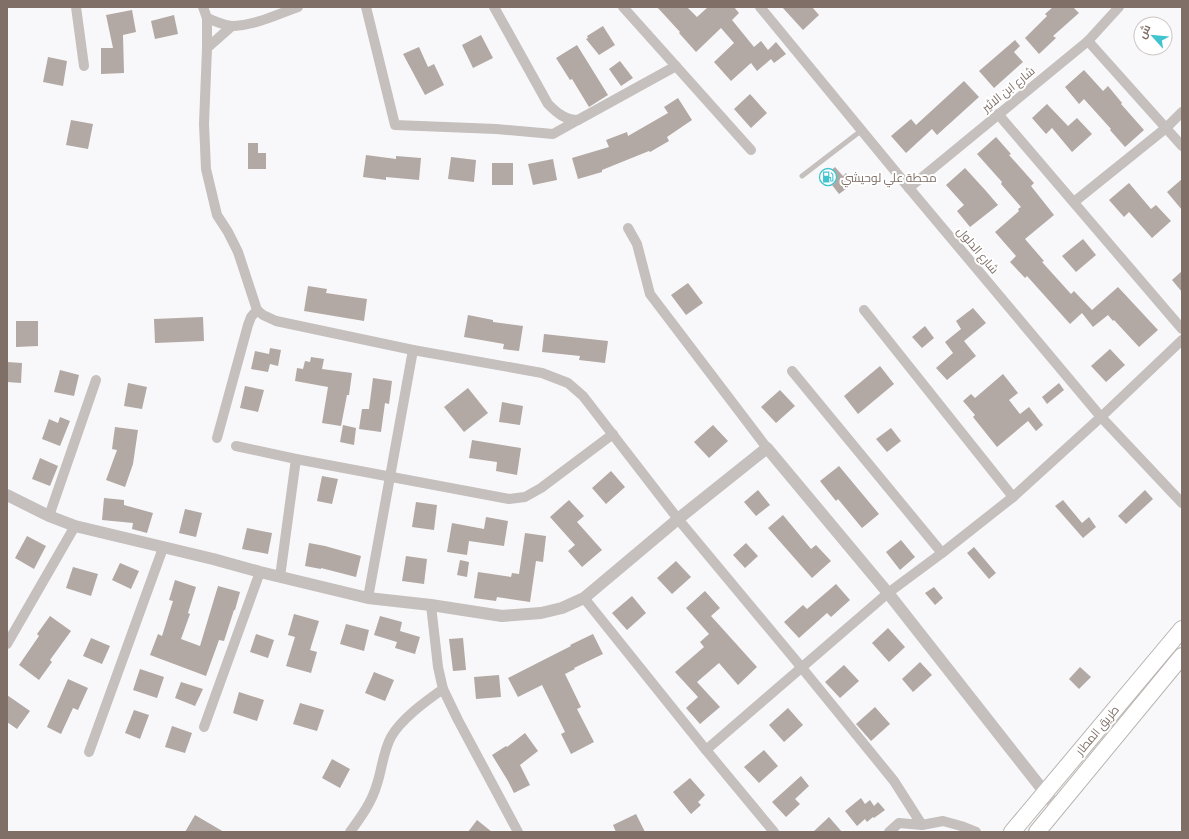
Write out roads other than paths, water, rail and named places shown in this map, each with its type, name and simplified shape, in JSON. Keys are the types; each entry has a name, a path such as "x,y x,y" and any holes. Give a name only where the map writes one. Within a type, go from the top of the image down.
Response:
{"highway":[{"name":"طريق المطار","path":"1012,832 1182,629"},
{"name":"طريق المطار","path":"1037,832 1182,656"}],"street":[{"path":"76,7 84,66"},
{"path":"203,7 207,18 204,124 206,169 217,215 238,252 257,310 263,315 276,321 413,350 542,373 568,383 584,396 678,519 894,781 922,825"},
{"path":"207,18 232,26 248,24 298,7"},
{"path":"366,7 395,125 496,129 553,134 676,66"},
{"path":"494,7 548,104 564,117 570,120 578,120"},
{"path":"623,7 751,150"},
{"name":"شارع الدلول","path":"760,7 1101,417 1182,503"},
{"name":"شارع ابن الاثير","path":"909,188 1088,41 1119,7"},
{"path":"207,48 232,26"},
{"path":"1088,41 1182,146"},
{"path":"1074,202 1166,128 1182,112"},
{"path":"998,114 1182,329"},
{"path":"628,228 637,244 650,294 767,448 888,594 1057,808"},
{"path":"217,438 248,325 251,317 257,310"},
{"path":"864,310 1013,497"},
{"path":"706,750 888,594 1013,497 1101,417 1182,340"},
{"path":"368,598 413,350"},
{"path":"792,371 942,553"},
{"path":"49,516 96,380"},
{"path":"236,446 390,477 510,498 525,498 541,488 613,434"},
{"path":"7,495 49,516 75,526 280,577 368,598 431,605 502,616 541,613 562,608 584,598 678,519 767,448"},
{"path":"280,577 296,459"},
{"path":"7,644 75,526"},
{"path":"89,752 163,548"},
{"path":"204,727 260,572"},
{"path":"584,598 774,832"},
{"path":"431,605 438,667 443,689 518,832"},
{"path":"350,832 361,818 370,802 377,785 385,750 391,736 420,706 443,689"},
{"path":"889,832 899,823 922,825 943,822 961,826 976,832"}],"lane":[{"path":"802,176 862,130"}],"place":[{"name":"محطة علي لوحيشي","path":"828,177"}]}
